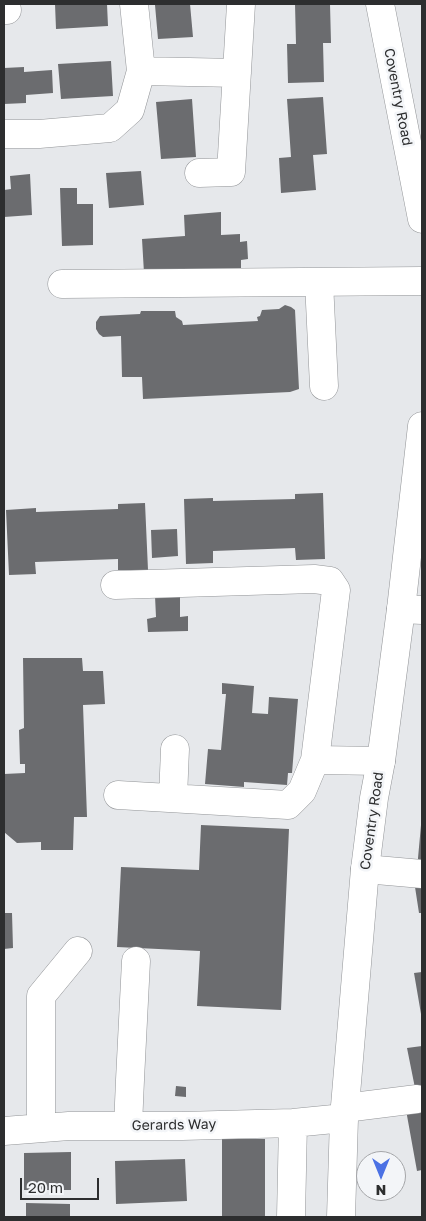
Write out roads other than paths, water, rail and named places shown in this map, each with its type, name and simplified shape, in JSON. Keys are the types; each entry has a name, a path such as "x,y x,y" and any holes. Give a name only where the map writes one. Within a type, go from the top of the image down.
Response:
{"street":[{"path":"4,134 39,134 110,128 130,110 141,71 134,4"},
{"path":"199,173 231,172 241,4"},
{"name":"Coventry Road","path":"380,4 422,219"},
{"path":"141,71 236,73"},
{"path":"62,284 422,281"},
{"path":"319,282 324,386"},
{"name":"Coventry Road","path":"341,1217 344,1113 365,869 374,798 412,609 422,426"},
{"path":"115,585 314,579 330,581 336,590 315,760 302,792 288,805 118,794"},
{"path":"173,798 174,749"},
{"path":"315,760 381,761"},
{"path":"365,869 422,874"},
{"path":"41,1128 41,996 78,951"},
{"path":"128,1126 136,961"},
{"name":"Gerards Way","path":"4,1132 69,1126 182,1126 294,1123 417,1099"},
{"path":"291,1217 294,1123"}]}
